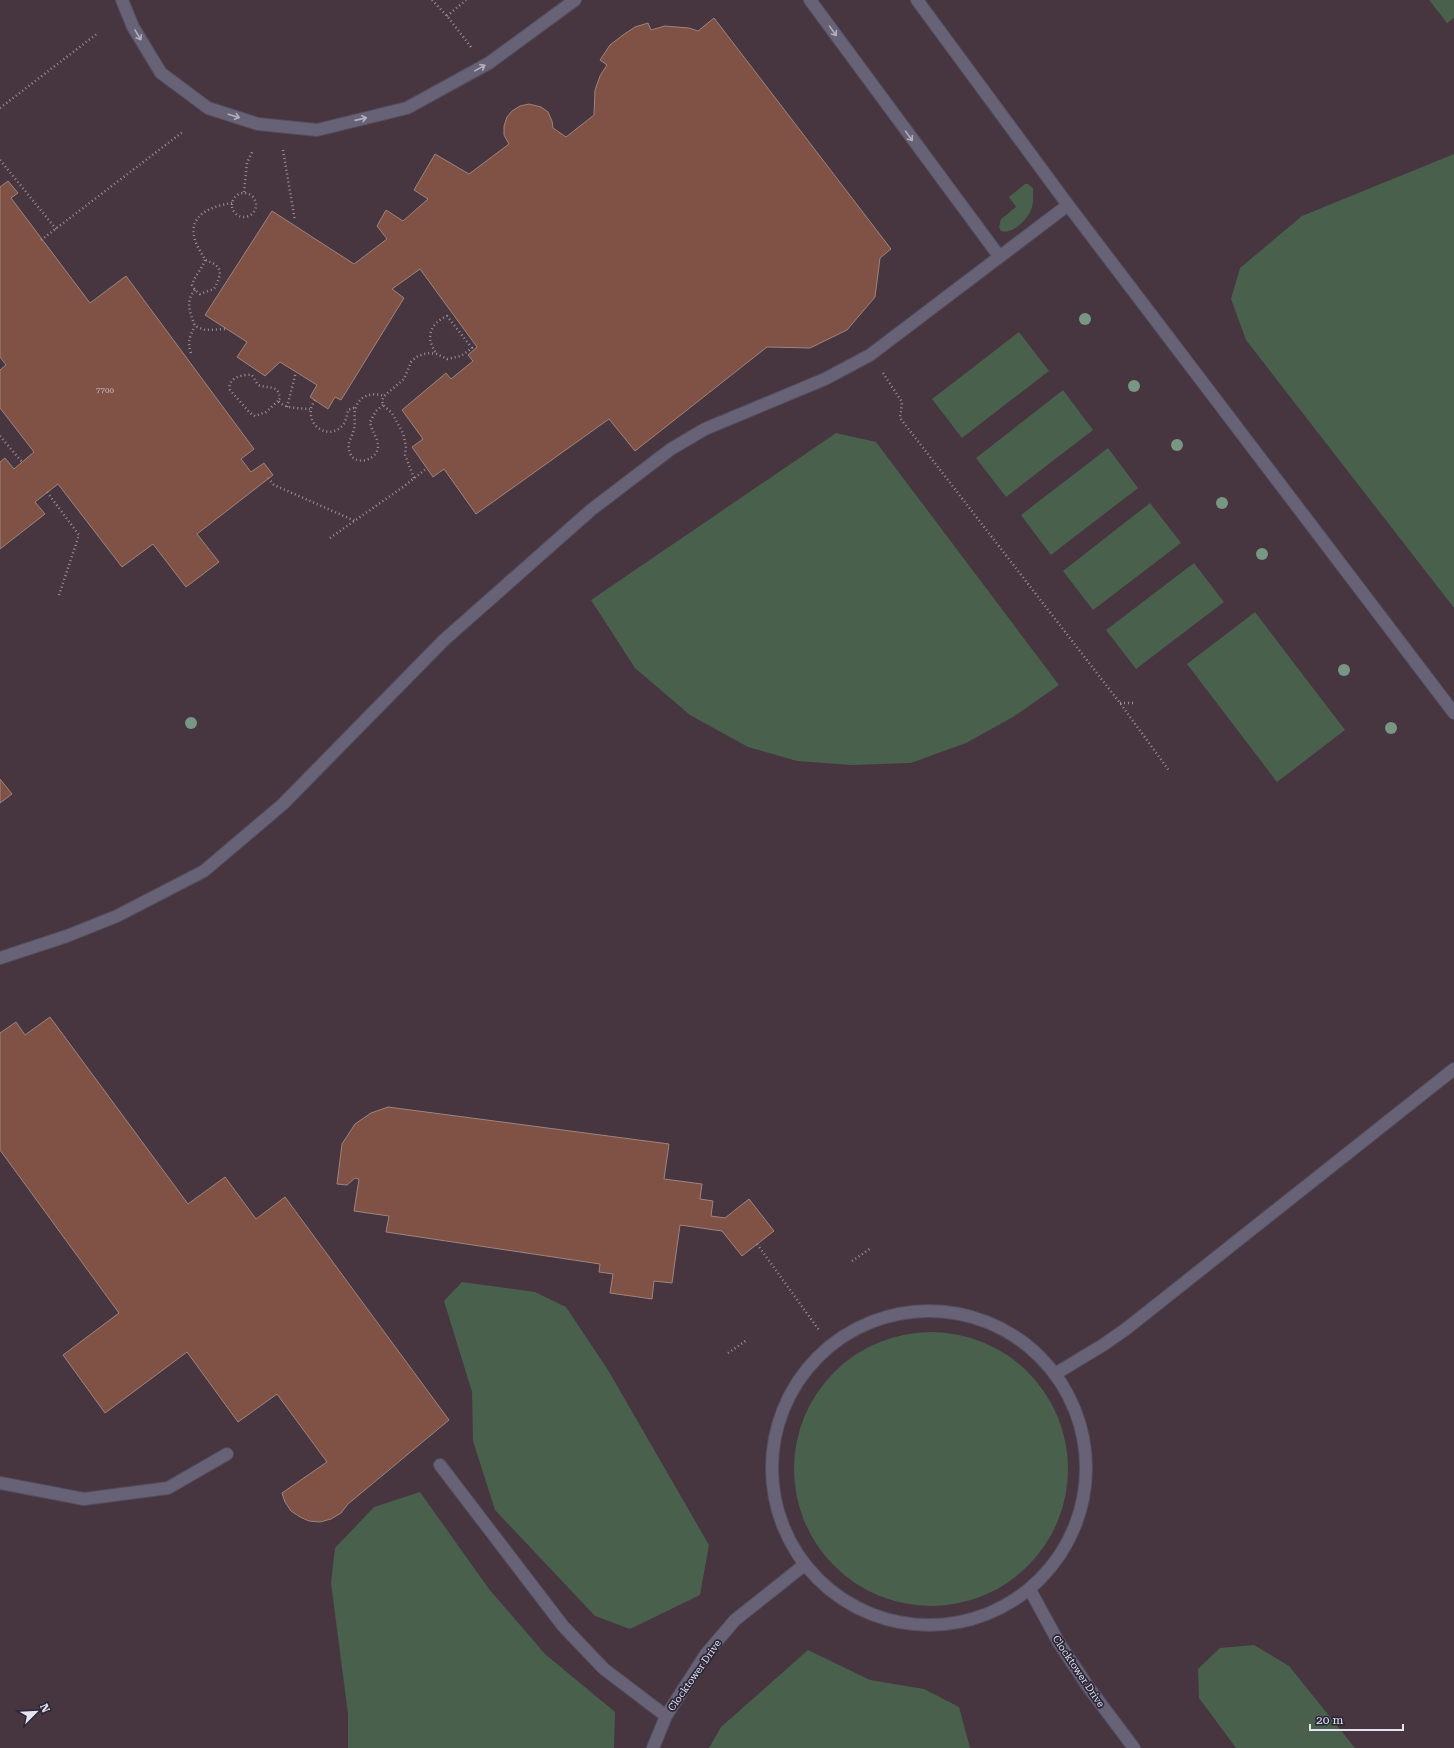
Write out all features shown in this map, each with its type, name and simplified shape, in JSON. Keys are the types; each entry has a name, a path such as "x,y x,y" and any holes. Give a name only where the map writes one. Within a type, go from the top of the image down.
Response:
{"lane":[{"path":"122,0 133,27 161,73 208,108 258,124 317,130 407,108 484,66 575,0"},
{"path":"810,0 984,238 999,256"},
{"path":"918,0 1068,205 1454,713"},
{"path":"0,958 67,936 117,916 204,871 283,804 444,640 597,506 671,448 705,429 825,379 870,355 1068,205"},
{"path":"1055,1374 1103,1345 1126,1329 1454,1069"},
{"path":"907,1312 962,1312 997,1322 1018,1335 1037,1352 1055,1374 1070,1399 1080,1427 1084,1456 1085,1486 1079,1514 1067,1542 1052,1568 1030,1590 1005,1606 976,1617 946,1624 916,1624 886,1620 857,1610 826,1590 803,1566 780,1522 770,1467 780,1411 809,1363 853,1327 907,1312"},
{"path":"0,1483 84,1499 168,1488 226,1454"},
{"path":"440,1465 563,1626 604,1669 666,1716"},
{"name":"Clocktower Drive","path":"653,1748 666,1716 706,1654 735,1620 803,1566"},
{"name":"Clocktower Drive","path":"1030,1590 1067,1656 1134,1748"}],"path":[{"path":"432,0 447,16 474,52"},
{"path":"447,16 466,0"},
{"path":"0,108 98,33"},
{"path":"41,240 184,131"},
{"path":"244,192 247,163 253,150"},
{"path":"283,150 295,221"},
{"path":"0,160 56,229"},
{"path":"244,192 248,193 254,198 256,205 254,212 248,216 239,216 233,210 232,203 236,195 244,192"},
{"path":"205,260 215,263 219,268 218,281 214,289 200,294 192,285 194,278 203,267 205,260 194,239 195,225 204,212 214,206 232,203"},
{"path":"191,353 188,346 190,336 195,326 189,304 189,296 195,290"},
{"path":"414,478 405,455 406,446 404,433 392,413 383,405 382,400 384,396 404,379 411,362 416,357 424,354 437,354 447,359 461,356 472,348 447,316 435,324 429,336 431,344 437,354"},
{"path":"195,326 205,330 227,329"},
{"path":"870,355 902,402 900,418 1120,703 1170,772"},
{"path":"287,407 296,372"},
{"path":"252,375 258,385 275,387 280,398 278,402 266,412 255,416 250,414 230,390 228,385 239,376 252,375"},
{"path":"315,400 310,409 310,416 317,428 331,431 342,425 348,410 356,407 364,397 376,393 384,396"},
{"path":"278,402 287,407 310,409"},
{"path":"356,407 355,427 348,446 350,454 354,459 360,461 372,458 376,453 378,445 370,422 376,411 383,405"},
{"path":"0,436 22,462"},
{"path":"330,538 427,468"},
{"path":"268,478 274,485 355,521"},
{"path":"47,492 79,535 58,598"},
{"path":"1120,703 1133,703"},
{"path":"757,1244 819,1330"},
{"path":"852,1261 871,1248"},
{"path":"728,1353 747,1340"}],"shaded area":[{"path":"0,0 1454,0 1454,1748 0,1748"}],"green space":[{"path":"1429,0 1454,0 1454,18 1447,23"},
{"path":"1454,154 1454,608 1246,340 1231,299 1240,268 1302,216"},
{"path":"1025,184 1028,184 1033,188 1033,205 1029,214 1019,226 1010,231 1001,231 999,227 1001,219 1016,207 1009,197"},
{"path":"1019,332 1049,371 962,438 932,399"},
{"path":"1063,390 1093,430 1006,497 976,458"},
{"path":"836,433 876,442 1059,685 1013,717 966,743 911,763 851,765 797,761 748,747 690,715 635,668 591,600"},
{"path":"1108,448 1138,488 1051,555 1021,515"},
{"path":"1150,503 1181,543 1093,610 1063,571"},
{"path":"1194,563 1224,602 1136,669 1106,630"},
{"path":"1255,612 1345,730 1277,782 1187,664"},
{"path":"462,1282 535,1292 566,1307 608,1370 709,1545 700,1595 630,1629 595,1616 495,1510 473,1441 472,1392 444,1301"},
{"path":"918,1332 944,1332 971,1337 984,1342 1007,1355 1028,1372 1045,1393 1058,1416 1066,1442 1068,1469 1066,1496 1058,1522 1045,1545 1028,1566 996,1590 971,1601 944,1606 918,1606 891,1601 866,1590 844,1575 825,1556 810,1534 799,1509 794,1482 794,1456 799,1429 810,1404 825,1382 844,1363 866,1348 891,1337"},
{"path":"420,1492 489,1589 545,1654 615,1712 614,1748 348,1748 348,1714 331,1583 335,1548 374,1507"},
{"path":"1254,1645 1289,1666 1355,1748 1236,1748 1199,1698 1198,1669 1220,1648"},
{"path":"808,1650 870,1680 924,1689 959,1707 970,1748 709,1748 721,1727"}],"building":[{"path":"714,18 891,249 880,258 875,297 847,330 810,348 767,347 635,451 609,419 476,514 444,469 433,477 412,447 423,439 402,410 446,373 451,379 473,361 468,355 477,347 420,269 392,289 404,298 341,400 335,397 328,409 310,397 317,385 280,362 265,376 237,357 247,342 205,315 272,211 354,264 387,239 377,226 386,210 403,221 428,199 414,190 435,154 469,174 509,144 504,135 504,126 507,117 512,111 520,106 529,104 541,107 548,112 553,128 566,137 594,115 595,90 600,76 607,65 600,60 610,45 635,27 648,23 651,30 665,26 689,28 698,31"},
{"path":"8,181 18,193 11,198 90,303 126,276 254,449 241,459 251,472 264,463 273,475 197,534 219,562 186,587 153,544 122,567 58,484 35,502 45,514 0,549 0,462 5,458 14,469 34,452 0,408 0,370 6,365 0,357 0,187"},
{"path":"0,779 12,794 0,803"},
{"path":"50,1017 188,1204 225,1177 256,1219 285,1197 449,1420 348,1504 341,1513 331,1519 320,1522 309,1521 291,1511 285,1502 282,1493 327,1462 277,1394 238,1422 187,1352 105,1413 63,1355 119,1313 0,1150 0,1033 16,1022 25,1035"},
{"path":"388,1107 669,1144 664,1179 702,1184 700,1199 713,1201 711,1216 725,1218 749,1199 774,1231 742,1256 722,1231 680,1225 672,1283 654,1281 652,1299 610,1293 613,1274 599,1272 600,1264 386,1232 389,1216 354,1211 359,1179 355,1178 347,1185 337,1184 342,1144 355,1124 371,1113"}]}
